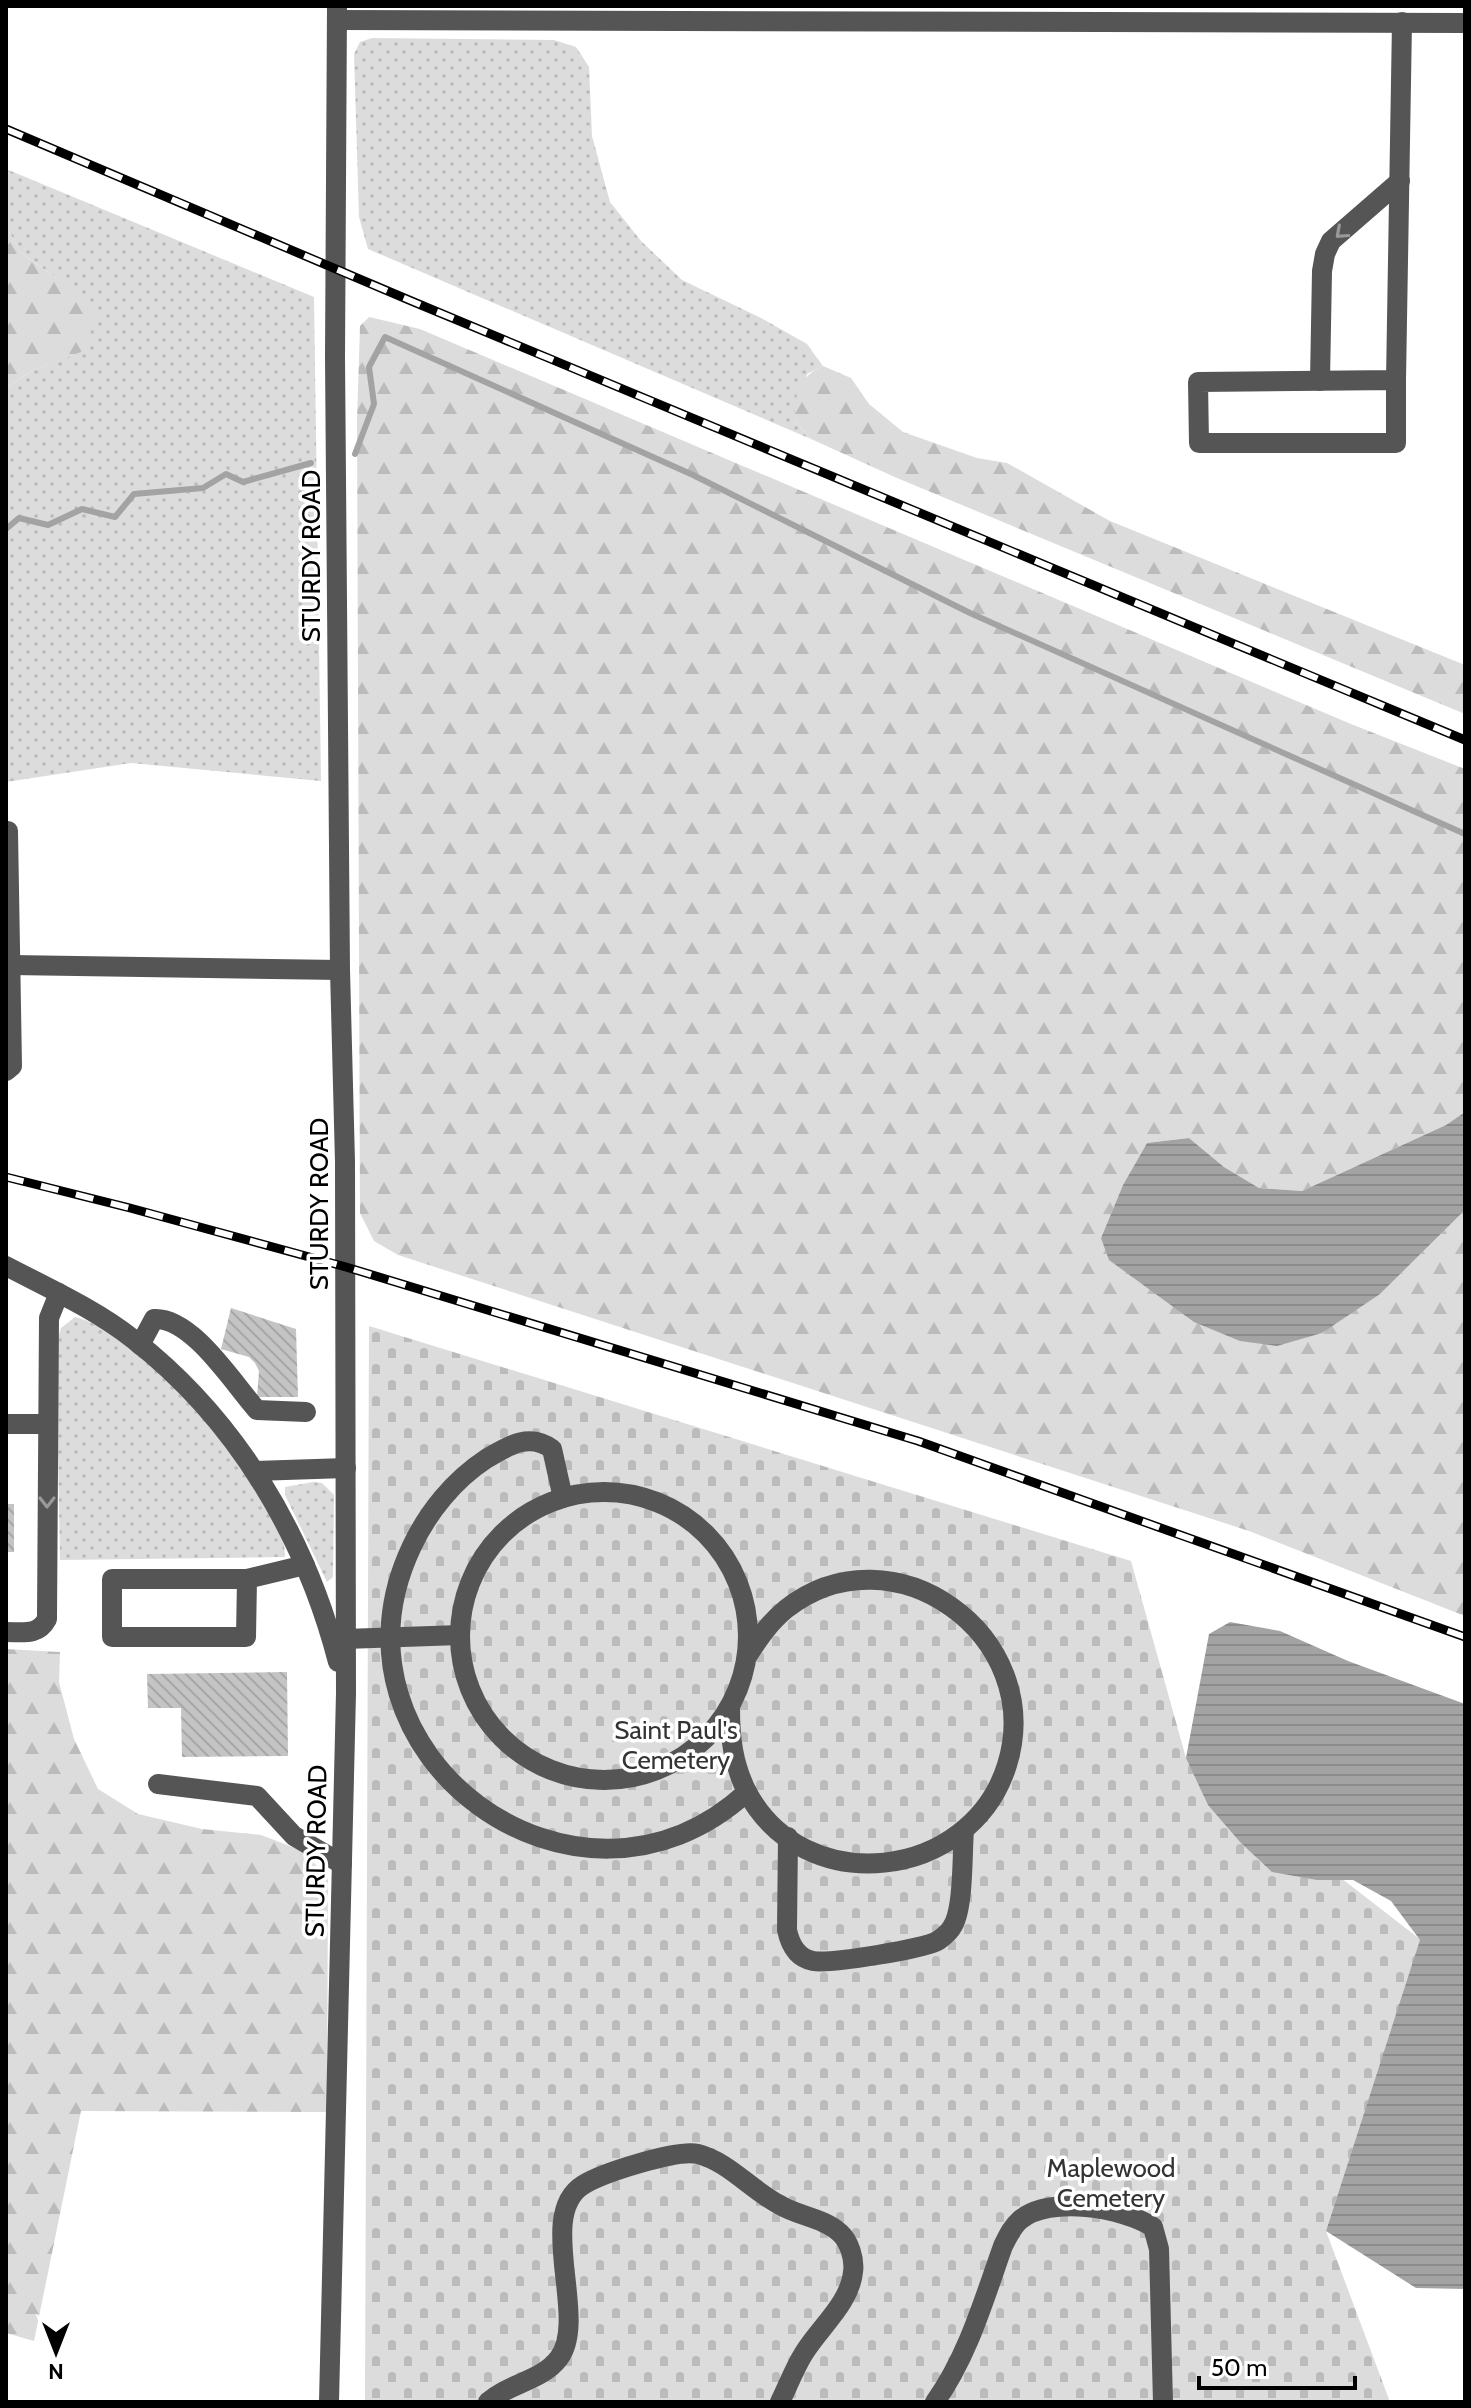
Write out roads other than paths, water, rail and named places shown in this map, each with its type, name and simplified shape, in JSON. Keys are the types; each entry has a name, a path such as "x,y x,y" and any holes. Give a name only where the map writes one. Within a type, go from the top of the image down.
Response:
{"street":[{"path":"337,13 1465,23"},
{"name":"STURDY ROAD","path":"329,2402 346,1693 345,1177 340,970 335,357 337,13"},
{"path":"1396,380 1198,382 1199,443 1396,443 1402,22"},
{"path":"1320,381 1325,254 1331,241 1400,181"},
{"path":"6,1071 12,1066 8,831"},
{"path":"11,965 340,970"},
{"path":"6,1266 59,1293 140,1345 182,1381 225,1429 255,1471 290,1532 331,1633 346,1693"},
{"path":"6,1632 35,1632 43,1628 47,1619 49,1318 59,1293"},
{"path":"140,1345 154,1319 166,1318 188,1330 257,1410 306,1412"},
{"path":"6,1424 47,1424"},
{"path":"563,1498 552,1449 543,1442 528,1440 507,1447 477,1465 445,1495 421,1527 403,1564 391,1637 400,1698 415,1735 437,1768 467,1798 497,1820 559,1844 624,1848 658,1842 695,1828 727,1810 747,1792"},
{"path":"255,1471 346,1468"},
{"path":"730,1708 705,1739 687,1754 640,1775 618,1779 574,1776 532,1760 512,1746 492,1725 477,1703 467,1678 460,1635 468,1588 496,1541 519,1520 563,1498 591,1493 615,1492 645,1498 663,1504 700,1528 730,1565 739,1584 749,1629 748,1655"},
{"path":"247,1579 246,1637 112,1637 112,1579 247,1579 305,1565"},
{"path":"858,1581 882,1581 911,1586 949,1603 966,1616 995,1652 1011,1694 1014,1716 1008,1765 999,1787 985,1808 964,1830 932,1851 884,1864 841,1861 822,1856 788,1837 760,1811 747,1792 735,1764 730,1739 730,1708 748,1655 765,1629 787,1608 806,1596 830,1587 858,1581"},
{"path":"345,1639 460,1635"},
{"path":"158,1784 257,1796 294,1836 342,1864"},
{"path":"788,1837 787,1930 790,1944 810,1961 830,1961 923,1947 939,1940 952,1928 958,1913 964,1830"},
{"path":"488,2402 535,2377 560,2357 565,2344 567,2292 562,2213 567,2201 585,2183 681,2152 697,2154 723,2165 780,2206 834,2228 843,2235 849,2246 854,2270 845,2297 805,2351 780,2402"},
{"path":"935,2402 949,2383 962,2355 1012,2229 1022,2218 1036,2211 1058,2206 1129,2214 1153,2227 1159,2249 1163,2402"}],"waterway":[{"path":"355,454 374,404 369,367 385,337 693,475 970,613 1465,834"},
{"path":"6,529 19,518 48,525 82,509 115,517 134,494 203,488 226,474 243,482 311,463"}],"railway":[{"path":"6,129 1465,740"},
{"path":"6,1177 346,1267 918,1441 1465,1637"}],"park label":[{"name":"Saint Paul's Cemetery","path":"676,1745"},
{"name":"Maplewood Cemetery","path":"1111,2183"}]}
